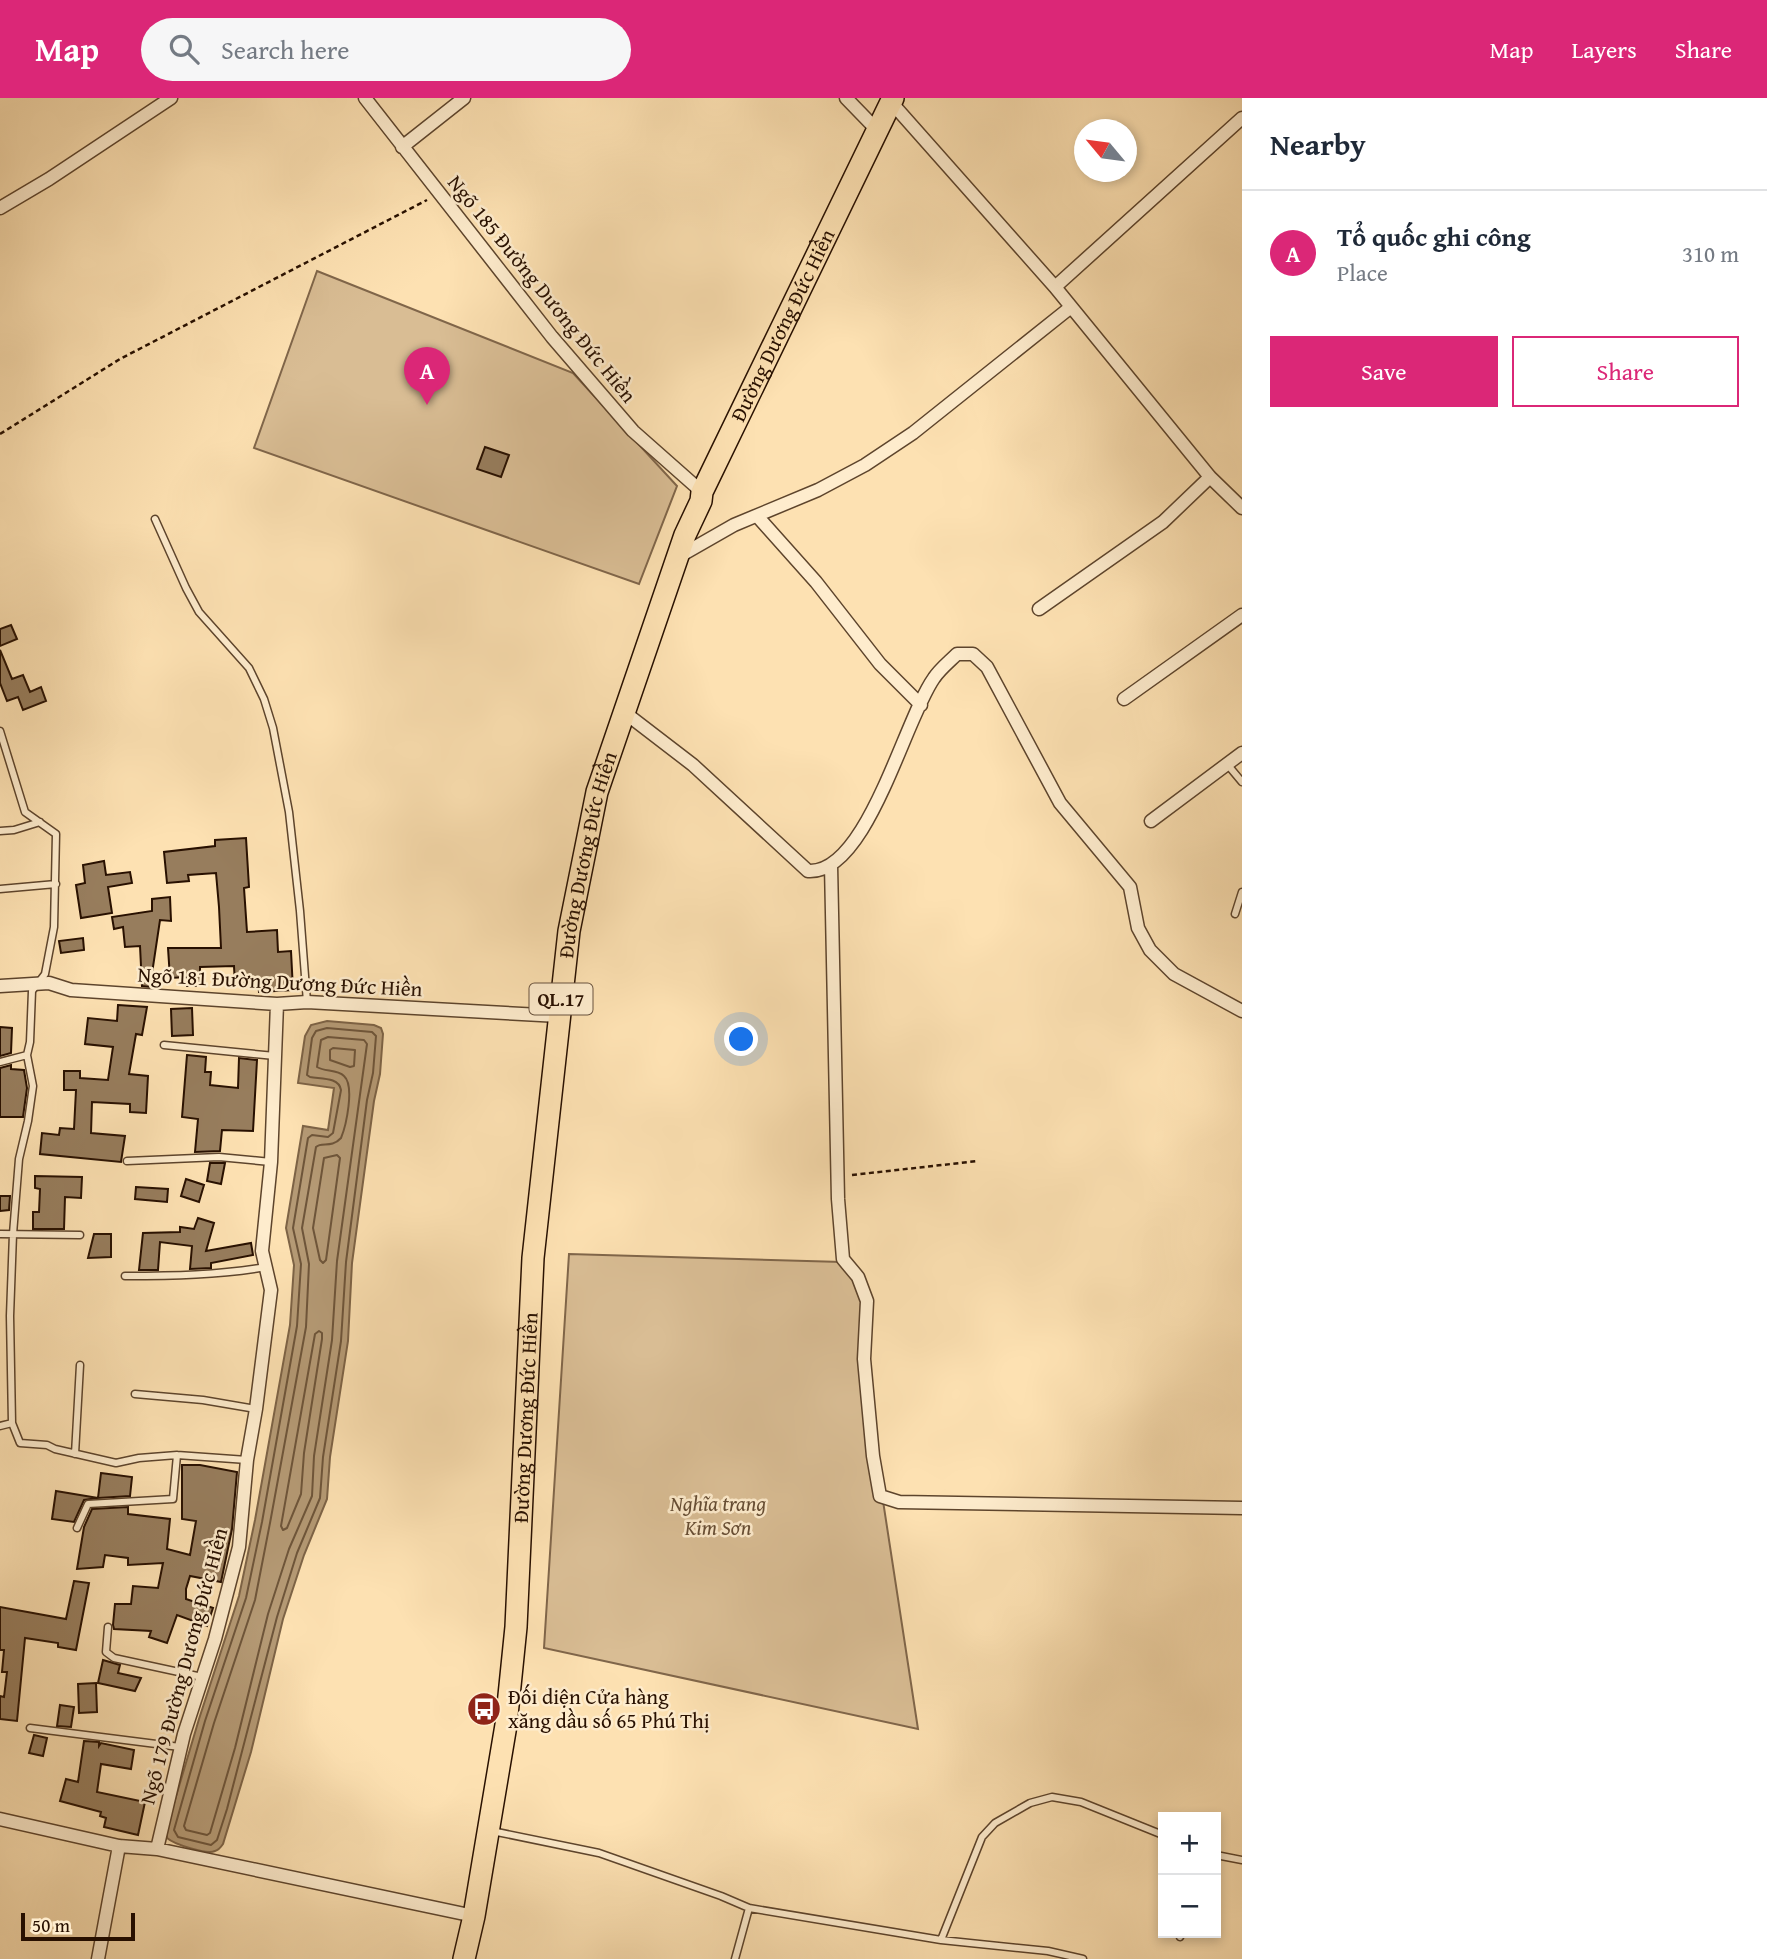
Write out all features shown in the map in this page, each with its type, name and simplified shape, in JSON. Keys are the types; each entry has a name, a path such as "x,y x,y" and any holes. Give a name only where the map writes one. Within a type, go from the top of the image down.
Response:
{"highway":[{"name":"Đường Dương Đức Hiền","path":"464,1959 474,1916 506,1725 516,1627 533,1258 569,931 597,792 677,557 701,501 702,492 892,100"}],"street":[{"path":"0,208 49,179 171,98"},
{"name":"Ngõ 185 Đường Dương Đức Hiền","path":"365,98 552,337 633,431 702,492"},
{"path":"402,147 464,98"},
{"path":"846,98 877,130"},
{"path":"892,100 1055,287 1210,477 1242,508"},
{"path":"1055,287 1242,118"},
{"path":"677,557 734,525 758,517 865,465 923,425 1070,307"},
{"path":"1039,610 1163,522 1210,477"},
{"path":"758,517 816,582 880,664 920,705"},
{"path":"1124,699 1242,615"},
{"path":"624,712 693,765 808,871 822,872 842,858 867,827 934,677 957,654 973,654 987,667 1060,803 1130,887 1138,928 1150,950 1174,974 1242,1011"},
{"path":"1151,821 1242,752"},
{"path":"831,866 838,1177 844,1259 858,1277 867,1301 864,1359 873,1456 880,1496 899,1503 1242,1508"},
{"name":"Ngõ 181 Đường Dương Đức Hiền","path":"0,986 34,987 49,982 71,990 277,1004 307,1002 559,1016"},
{"name":"Ngõ 179 Đường Dương Đức Hiền","path":"157,1849 180,1747 215,1639 239,1547 247,1460 257,1409 271,1290 262,1251 271,1162 277,1004"},
{"path":"0,1819 119,1846 157,1849 474,1916"},
{"path":"97,1959 119,1846"}],"lane":[{"path":"155,519 199,612 249,667 264,699 273,728 289,812 307,1002"},
{"path":"0,731 25,812 56,834 54,927 45,974 34,987 27,1055 33,1086 19,1159 13,1234 10,1292 12,1423 20,1443 47,1445 116,1463 177,1455 247,1460"},
{"path":"1227,764 1242,782"},
{"path":"0,831 40,822"},
{"path":"0,889 56,884"},
{"path":"1235,914 1242,892"},
{"path":"164,1045 275,1056"},
{"path":"0,1062 27,1055"},
{"path":"127,1161 219,1157 271,1162"},
{"path":"0,1234 80,1235"},
{"path":"125,1276 181,1276 266,1268"},
{"path":"0,1292 10,1292"},
{"path":"75,1454 80,1365"},
{"path":"135,1394 203,1400 257,1409"},
{"path":"0,1426 12,1423"},
{"path":"77,1528 88,1504 173,1499 177,1455"},
{"path":"108,1627 106,1652 114,1658 202,1677"},
{"path":"30,1728 180,1747"},
{"path":"941,1940 982,1837 995,1823 1030,1803 1052,1797 1081,1802 1158,1833"},
{"path":"487,1830 599,1853 749,1908 941,1940 1048,1951 1083,1959"},
{"path":"1221,1857 1242,1860"},
{"path":"735,1959 749,1908"}],"path":[{"path":"0,434 120,359 439,194"},
{"path":"838,1177 978,1161"}],"green space":[{"path":"317,271 573,373 677,486 639,584 254,448"},
{"name":"Nghĩa trang Kim Sơn","path":"569,1254 842,1262 867,1301 862,1364 918,1729 544,1648"}],"water":[{"path":"327,1021 374,1025 381,1028 383,1034 380,1074 352,1263 348,1341 330,1457 327,1499 304,1555 283,1619 251,1752 223,1844 216,1851 205,1852 167,1838 166,1830 239,1596 255,1520 290,1325 294,1265 286,1228 303,1126 328,1130 334,1088 298,1083 305,1036 311,1025"}],"building":[{"path":"485,447 509,455 501,477 477,469"},
{"path":"11,625 17,639 0,646 0,629"},
{"path":"0,650 12,679 23,675 30,692 41,687 46,701 23,710 18,697 7,701 0,683"},
{"path":"246,838 249,887 244,888 247,932 277,930 278,952 291,951 293,990 259,992 258,984 235,986 234,966 200,967 200,986 187,986 187,977 170,978 168,948 221,948 216,873 188,875 189,881 167,883 164,852 215,846 215,840"},
{"path":"104,861 106,875 130,872 132,883 108,887 112,913 81,918 76,885 85,883 83,865"},
{"path":"170,897 171,921 160,920 150,987 142,986 140,946 125,947 123,927 114,929 112,917 152,911 152,899"},
{"path":"83,938 84,950 61,953 59,941"},
{"path":"118,1005 147,1007 142,1035 136,1034 129,1074 148,1076 146,1113 130,1112 130,1104 92,1102 91,1133 125,1136 121,1162 40,1154 42,1133 59,1135 60,1128 74,1129 76,1090 64,1090 64,1071 80,1071 80,1078 108,1080 113,1047 85,1044 88,1018 117,1021"},
{"path":"192,1008 193,1035 172,1036 171,1009"},
{"path":"0,1027 12,1028 11,1053 0,1056"},
{"path":"187,1055 206,1057 205,1072 211,1072 210,1085 238,1088 239,1058 257,1060 253,1131 222,1130 220,1151 195,1152 198,1119 182,1117"},
{"path":"11,1065 11,1069 24,1070 27,1088 23,1117 0,1117 0,1068"},
{"path":"210,1163 225,1163 221,1184 207,1181"},
{"path":"35,1176 82,1177 81,1198 65,1197 64,1229 33,1229 33,1212 39,1212 40,1189 35,1188"},
{"path":"186,1179 204,1185 199,1202 181,1196"},
{"path":"136,1187 168,1189 167,1202 135,1199"},
{"path":"0,1196 10,1196 9,1210 0,1211"},
{"path":"198,1218 214,1223 206,1251 251,1243 253,1255 211,1263 211,1268 190,1269 192,1246 160,1242 158,1270 139,1270 143,1233 180,1232 180,1227 194,1229"},
{"path":"94,1234 111,1234 111,1257 88,1258"},
{"path":"182,1465 200,1465 237,1472 232,1529 221,1582 190,1576 186,1589 186,1599 213,1608 207,1626 177,1615 167,1643 149,1637 151,1631 114,1629 113,1625 115,1604 131,1604 133,1586 158,1588 163,1563 128,1565 128,1558 105,1555 103,1567 77,1569 84,1527 92,1509 128,1507 128,1514 170,1519 167,1549 190,1555 196,1521 182,1519"},
{"path":"101,1473 132,1477 130,1496 98,1498"},
{"path":"56,1491 98,1498 84,1500 74,1522 52,1519"},
{"path":"74,1581 89,1583 76,1650 58,1647 58,1643 25,1638 17,1721 0,1719 0,1696 4,1697 7,1672 2,1672 4,1650 0,1650 0,1607 66,1619"},
{"path":"103,1660 120,1665 118,1673 141,1678 135,1691 98,1683"},
{"path":"96,1683 97,1712 79,1713 78,1684"},
{"path":"60,1705 74,1707 71,1727 57,1726"},
{"path":"34,1735 47,1738 43,1756 29,1753"},
{"path":"84,1741 99,1742 99,1746 101,1743 134,1750 131,1769 101,1764 97,1792 145,1802 138,1835 104,1827 106,1818 100,1816 101,1812 60,1801 66,1779 78,1782"}],"place":[{"name":"Tổ quốc ghi công","path":"427,405"},
{"name":"Đối diện Cửa hàng xăng dầu số 65 Phú Thị","path":"484,1709"}]}
